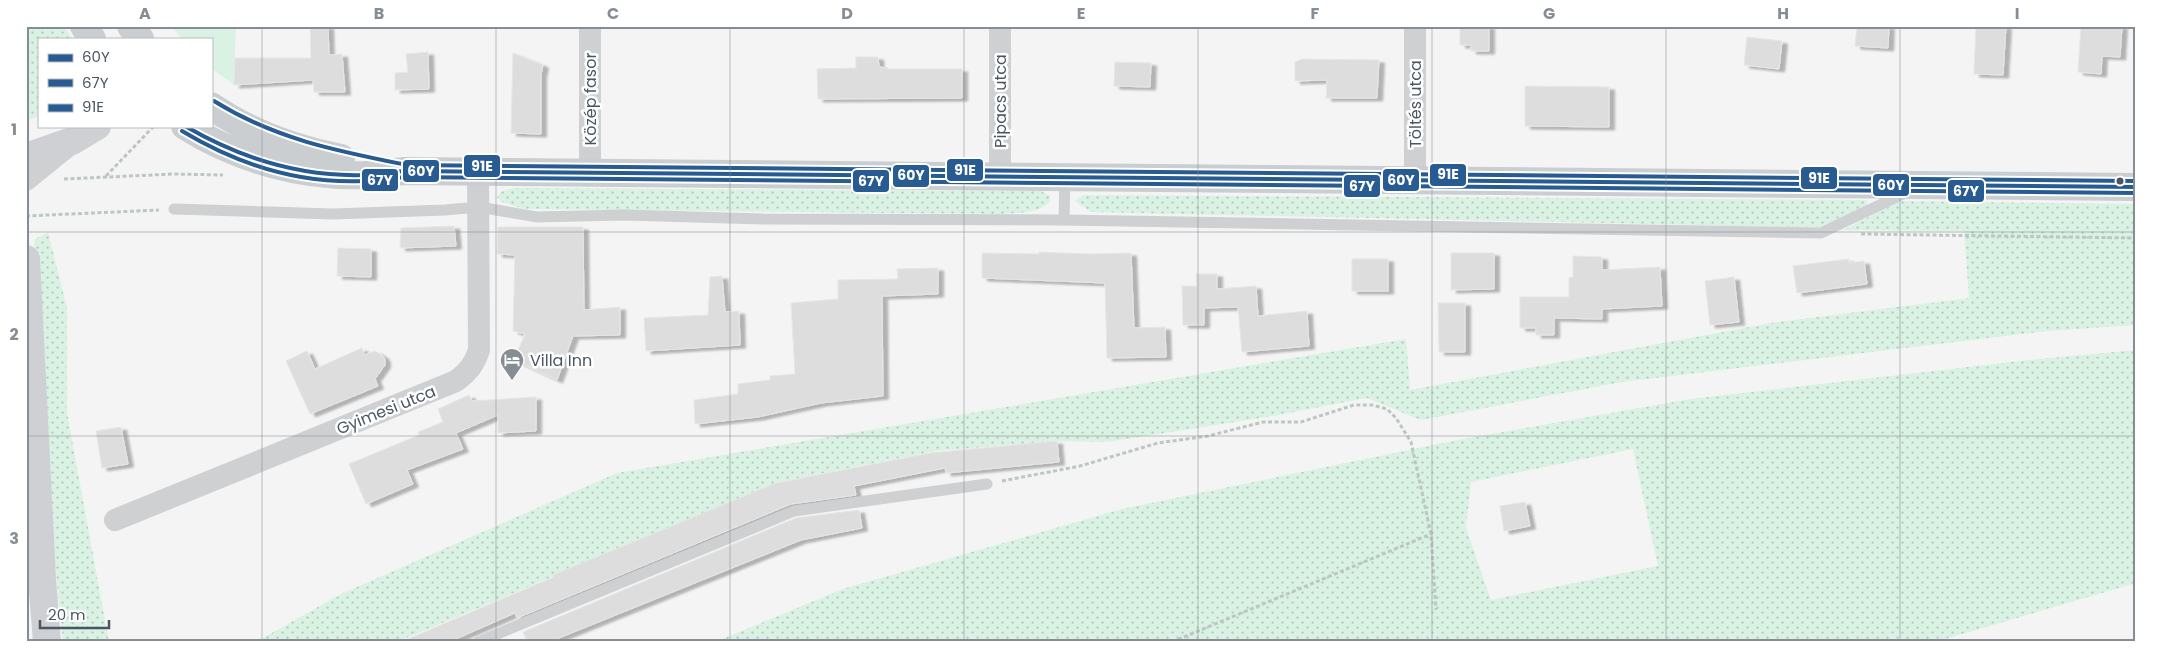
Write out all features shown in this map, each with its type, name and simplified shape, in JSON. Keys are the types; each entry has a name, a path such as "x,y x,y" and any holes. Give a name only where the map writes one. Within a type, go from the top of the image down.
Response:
{"main road":[{"path":"82,26 91,38"},
{"path":"130,26 139,38"},
{"path":"212,107 250,130 308,152 406,171"},
{"path":"188,128 200,136 239,153 279,166 321,173 364,175 406,171 590,172 2136,187"}],"street":[{"name":"Közép fasor","path":"590,26 590,172"},
{"name":"Pipacs utca","path":"1000,26 1000,176"},
{"name":"Töltés utca","path":"1415,26 1415,181"},
{"path":"26,152 63,134 88,128"},
{"path":"26,157 63,134"},
{"path":"26,180 63,134"},
{"name":"Gyimesi utca","path":"115,520 456,381 469,371 475,363 479,350 478,172"},
{"path":"26,259 42,579 47,642"}],"lane":[{"path":"1064,220 1065,177"},
{"path":"174,209 333,214 479,207 536,217 624,215 763,219 1064,220 1821,233 1924,184"},
{"path":"478,642 794,511 987,484"}],"path":[{"path":"62,179 106,176 152,128"},
{"path":"26,216 174,209"},
{"path":"1860,234 2136,238"},
{"path":"987,484 1080,466 1158,443 1208,436 1263,422 1301,422 1354,405 1372,405 1387,409 1396,418 1411,442 1430,534 1436,610"},
{"path":"1172,642 1430,534"}],"green space":[{"path":"26,26 65,26 71,38 38,38 38,116 26,121"},
{"path":"171,26 236,26 234,85 212,69 212,38 181,38"},
{"path":"514,188 1041,191 1050,196 1050,202 1033,211 999,214 524,209 502,202 497,197 502,191"},
{"path":"1083,195 1866,200 1868,205 1820,227 1786,227 1091,212 1075,201"},
{"path":"1898,201 2136,204 2136,325 2047,331 1622,382 1421,420 1367,398 1267,417 1107,442 1057,441 936,451 779,482 397,642 256,642 341,594 617,473 1406,339 1410,390 1771,323 1969,298 1964,231 1844,230"},
{"path":"48,232 67,308 67,413 109,642 63,642 51,525 34,240"},
{"path":"2136,350 2136,583 1935,642 715,642 843,589 1122,509 1463,439 1691,399 2029,360","holes":["1633,449 1658,566 1491,600 1466,528 1471,482"]}],"building":[{"path":"310,26 328,26 329,55 342,54 345,92 314,92 313,80 234,85 235,58 311,58"},
{"path":"1460,26 1489,26 1489,51 1471,51 1471,45 1460,45"},
{"path":"1857,26 1889,26 1888,48 1855,46"},
{"path":"1976,26 2006,26 2003,75 1974,74"},
{"path":"2081,26 2122,26 2120,57 2102,56 2101,74 2078,72"},
{"path":"1747,37 1782,41 1779,69 1744,65"},
{"path":"428,52 429,89 395,90 395,73 408,72 406,54"},
{"path":"513,53 543,65 541,75 541,134 511,133"},
{"path":"856,57 878,57 879,67 888,69 962,69 962,98 818,99 817,69 856,68"},
{"path":"1302,59 1379,60 1377,98 1326,98 1327,80 1295,81 1295,62"},
{"path":"1115,62 1151,63 1150,87 1114,86"},
{"path":"1525,86 1609,87 1609,127 1525,126"},
{"path":"454,226 456,246 400,248 401,228"},
{"path":"498,227 583,227 584,310 620,307 620,335 573,336 557,380 514,360 525,334 513,331 515,255 497,254"},
{"path":"338,248 371,249 371,277 337,276"},
{"path":"1039,252 1131,253 1134,328 1165,327 1166,357 1107,358 1105,283 982,278 982,253 1039,254"},
{"path":"1451,253 1494,253 1494,289 1451,290"},
{"path":"1573,256 1602,257 1602,270 1660,267 1662,306 1602,309 1602,319 1554,318 1554,335 1536,335 1536,328 1520,328 1520,297 1569,297 1569,278 1573,277"},
{"path":"1352,259 1388,259 1388,291 1352,291"},
{"path":"1849,259 1849,263 1864,261 1867,284 1797,293 1793,266"},
{"path":"938,268 938,294 882,296 883,396 821,403 758,417 695,424 694,400 738,394 738,384 770,380 770,376 795,374 791,303 838,299 838,280 898,279 897,269"},
{"path":"1196,274 1217,274 1217,289 1256,286 1258,316 1307,311 1309,346 1242,352 1238,307 1204,308 1204,325 1183,325 1182,286 1197,286"},
{"path":"722,276 725,312 739,311 740,345 646,351 644,318 708,315 710,277"},
{"path":"1734,277 1739,322 1710,325 1705,281"},
{"path":"1438,303 1465,303 1465,352 1439,352"},
{"path":"362,348 364,355 375,351 383,356 385,360 385,365 375,379 378,386 310,414 286,361 307,351 315,369"},
{"path":"469,395 472,401 536,397 536,431 498,433 498,415 456,433 463,449 407,470 413,484 366,504 349,464 419,435 418,432 443,422 438,409"},
{"path":"121,427 128,464 102,468 96,431"},
{"path":"1057,441 1059,462 946,473 945,468 854,486 856,495 791,504 517,618 515,613 449,642 401,642 554,577 553,575 776,483 930,453"},
{"path":"1525,502 1530,526 1504,531 1500,506"},
{"path":"859,510 862,528 801,540 549,642 527,642 523,632 796,518"}],"transit line":[{"name":"91E","path":"214,101 260,125 307,142 407,165 2136,181"},
{"name":"60Y","path":"189,128 249,156 294,169 340,175 406,171 2136,187"},
{"name":"67Y","path":"182,131 224,153 269,170 316,179 340,181 369,181 406,177 2136,193"}],"place":[{"name":"Villa Inn","path":"512,381"}]}
